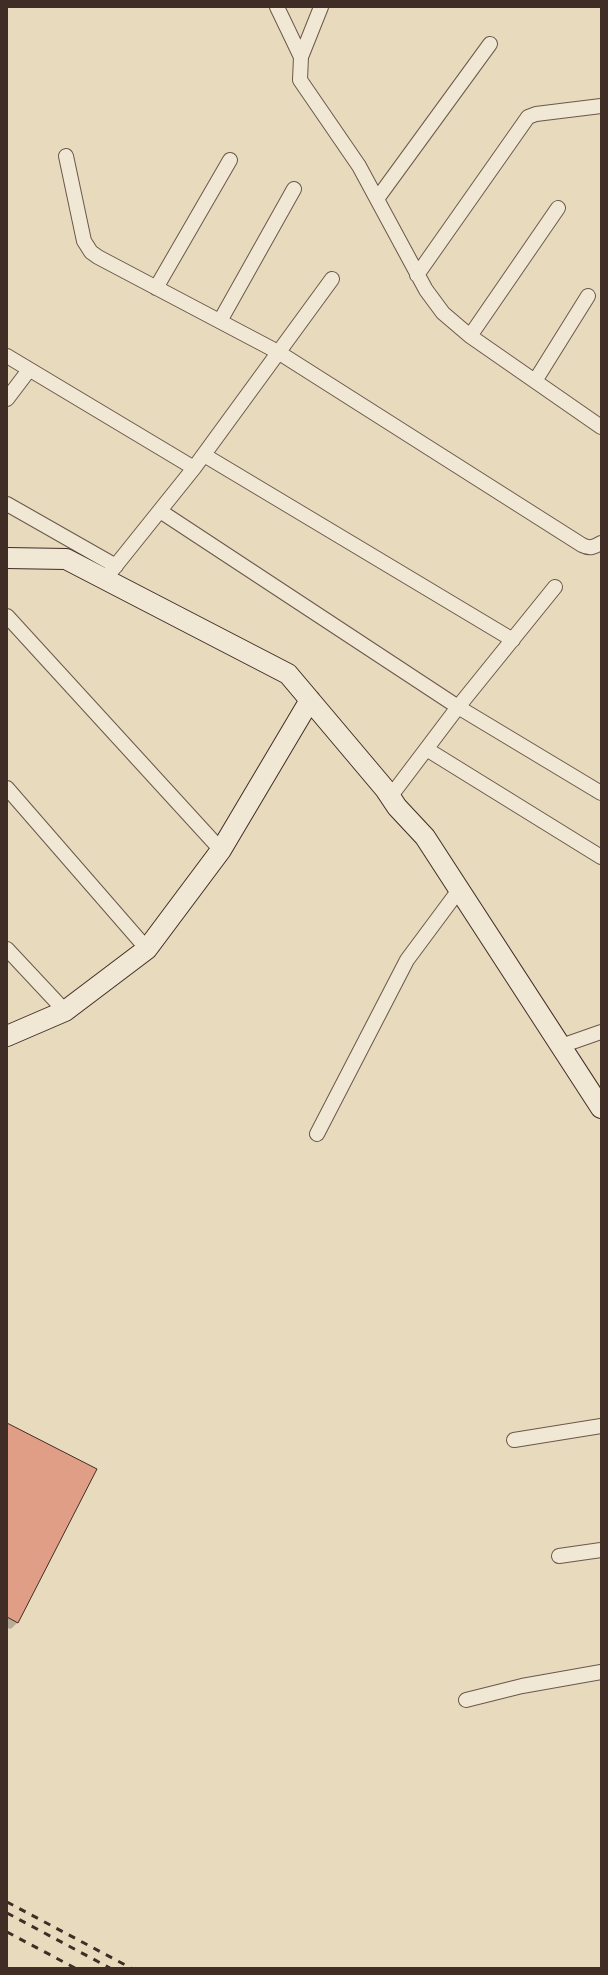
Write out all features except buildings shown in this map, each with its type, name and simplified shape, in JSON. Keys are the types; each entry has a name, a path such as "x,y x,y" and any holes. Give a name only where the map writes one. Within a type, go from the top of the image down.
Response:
{"street":[{"path":"277,7 301,57"},
{"path":"321,7 301,57 300,80 359,166 426,290 443,313 470,336 601,427"},
{"path":"377,199 490,44"},
{"path":"417,275 528,118 536,114 601,106"},
{"path":"66,156 81,230 84,241 91,252 278,352 582,546 588,548 601,543"},
{"path":"156,288 230,160"},
{"path":"220,321 294,189"},
{"path":"470,336 558,208"},
{"path":"110,572 204,455 332,279"},
{"path":"535,381 588,296"},
{"path":"7,356 194,468"},
{"path":"7,399 29,370"},
{"path":"204,455 513,640"},
{"path":"7,504 110,572 288,674 397,807 424,837 601,1108"},
{"path":"160,511 458,707 601,793"},
{"path":"7,558 66,559 110,572"},
{"path":"390,797 428,750 458,707 554,587"},
{"path":"7,616 221,850"},
{"path":"7,1036 65,1010 148,949 221,850 310,700"},
{"path":"428,750 601,857"},
{"path":"7,788 148,949"},
{"path":"317,1134 404,964 459,890"},
{"path":"7,949 65,1010"},
{"path":"561,1046 601,1032"},
{"path":"514,1440 601,1426"},
{"path":"559,1556 601,1550"},
{"path":"466,1700 522,1686 601,1672"}],"railway":[{"path":"7,1902 131,1968"},
{"path":"7,1913 110,1968"},
{"path":"7,1932 75,1968"}]}
